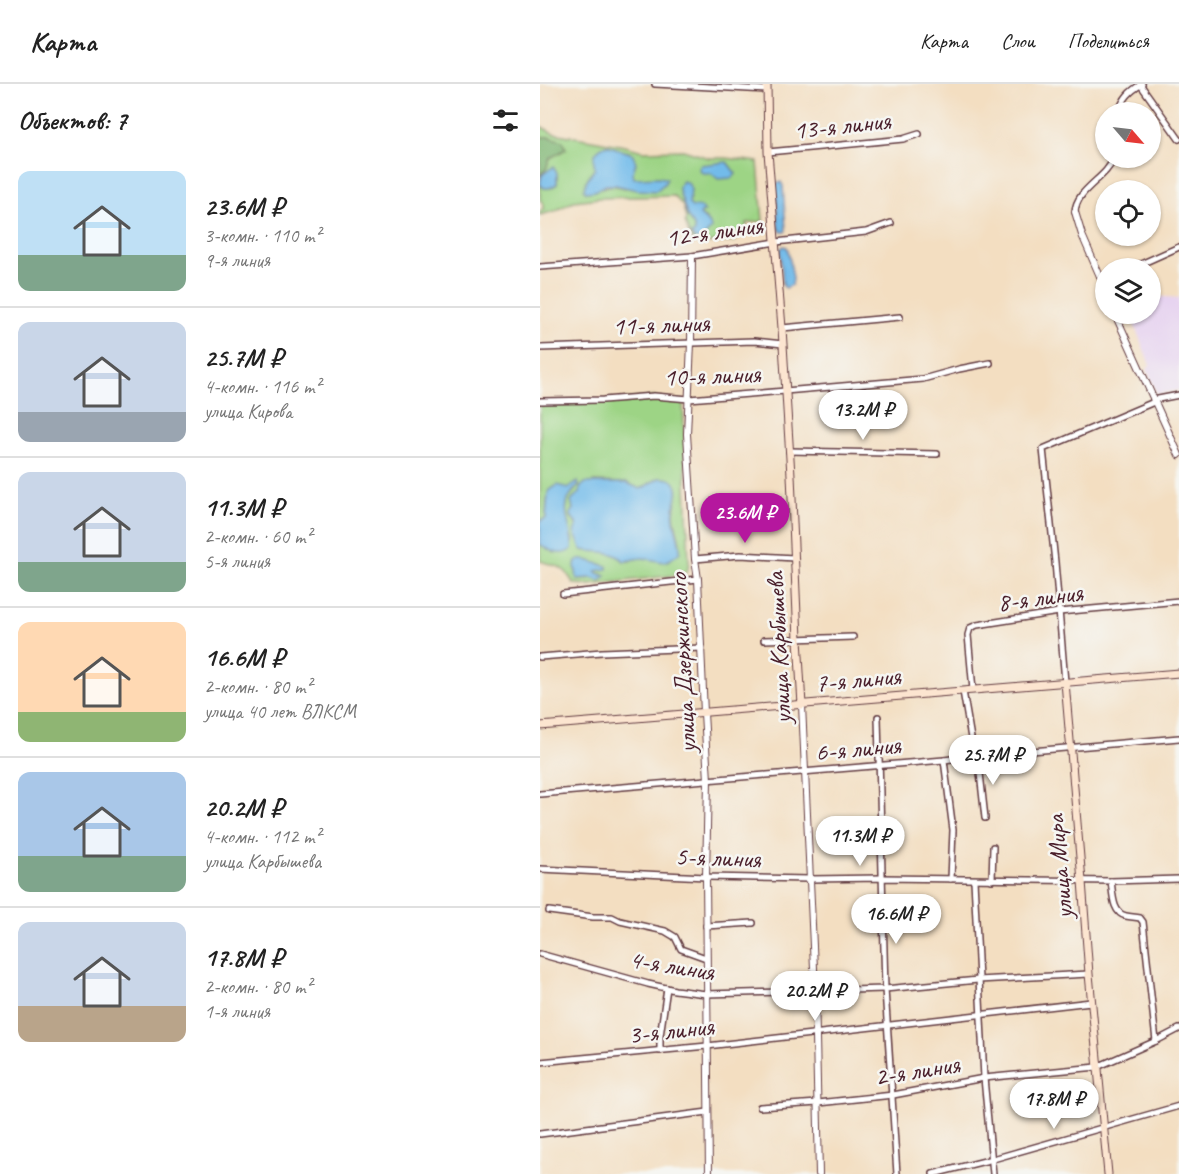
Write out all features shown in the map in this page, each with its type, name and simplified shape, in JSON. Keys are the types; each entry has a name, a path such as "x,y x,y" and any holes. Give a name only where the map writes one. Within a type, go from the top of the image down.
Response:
{"main road":[{"name":"улица Карбышева","path":"767,87 768,152 783,344 802,705"},
{"name":"7-я линия","path":"540,726 1179,673"},
{"name":"улица Мира","path":"1065,682 1083,881 1091,1002 1108,1174"}],"street":[{"path":"656,84 767,87"},
{"path":"1122,102 1128,93 1141,84 1179,139"},
{"name":"13-я линия","path":"768,152 903,139 919,134"},
{"path":"1095,262 1082,235 1075,206 1108,168"},
{"name":"12-я линия","path":"540,267 692,255 776,242 866,232 891,223"},
{"path":"1154,258 1179,247"},
{"name":"улица Дзержинского","path":"692,255 690,399 687,434 698,579 708,780 706,994 709,1174"},
{"path":"782,328 900,317"},
{"path":"1119,324 1179,455"},
{"name":"11-я линия","path":"540,348 754,341 783,344"},
{"name":"10-я линия","path":"540,401 654,396 690,399 785,392 923,379 990,363"},
{"path":"1154,401 1179,395"},
{"name":"улица Мира","path":"1065,682 1043,449 1154,401"},
{"path":"789,451 937,454"},
{"path":"695,559 740,555 794,558"},
{"path":"563,594 698,579"},
{"name":"8-я линия","path":"973,690 968,635 970,628 977,625 1059,612 1179,602"},
{"path":"764,640 853,637"},
{"path":"540,657 702,648"},
{"path":"963,692 980,773 985,818"},
{"name":"улица Карбышева","path":"802,705 815,990 819,1174"},
{"path":"879,717 885,989 897,1174"},
{"name":"6-я линия","path":"540,794 1179,738"},
{"path":"944,760 953,830 951,879"},
{"path":"992,880 993,847"},
{"name":"5-я линия","path":"540,869 706,877 810,879 1083,881 1179,879"},
{"path":"974,880 984,1078 993,1174"},
{"path":"1111,881 1114,902 1119,912 1126,916 1140,918 1143,922 1156,1041"},
{"path":"549,911 593,917 612,917 620,921 665,931 675,937 681,949 706,958"},
{"path":"706,926 753,923"},
{"name":"4-я линия","path":"540,954 667,988 706,994 885,989 978,980 1089,974"},
{"path":"660,1051 667,988"},
{"name":"3-я линия","path":"540,1062 707,1046 1091,1002"},
{"name":"2-я линия","path":"760,1107 893,1095 984,1078 1097,1067 1179,1029"},
{"path":"933,1174 1179,1106"},
{"path":"540,1134 708,1112"}],"shaded area":[{"path":"1161,297 1179,298 1179,390 1157,394 1147,369 1150,365 1134,324 1161,324"}],"green space":[{"path":"540,126 553,133 643,151 683,150 709,158 758,162 763,221 747,223 746,232 733,242 694,243 685,222 683,206 674,196 574,201 555,211 540,215 543,203 540,200 540,184 544,188 550,188 557,184 557,173 542,175 540,182 542,174 550,158 566,149 549,137 540,137","holes":["613,147 629,152 632,174 634,178 642,178 625,188 610,186 595,191 586,182","691,189 689,204 702,212 700,215 706,219 707,232 701,240 691,234 695,233 694,226 688,218 679,191"]},
{"path":"540,137 563,141 566,149 550,158 546,169 540,176"},
{"path":"655,397 683,402 689,564 687,572 590,585 574,584 566,572 559,567 540,561 540,544 555,553 573,542 565,514 568,498 579,485 547,499 546,518 540,521 540,406","holes":["659,478 676,501 675,518 680,544 629,561 624,561 613,554 582,550 578,540 577,526 570,515 580,493 593,482 627,483 640,489","583,559 601,564 605,568 596,571 602,574 597,580 592,578 580,580"]}],"water":[{"path":"607,145 633,154 636,163 632,174 634,178 660,177 667,179 664,184 656,191 606,185 595,191 586,192 584,189 586,182 595,168 595,154"},
{"path":"727,162 736,174 732,178 718,179 711,173 703,173 699,169 701,165"},
{"path":"553,167 557,173 557,184 544,188 540,184 542,175"},
{"path":"683,181 688,183 691,189 689,204 692,207 703,208 705,212 700,215 710,224 711,229 701,240 695,240 691,234 695,233 694,226 688,218 679,191 679,186"},
{"path":"781,182 785,232 781,232 778,227 776,184"},
{"path":"783,246 788,250 793,278 792,285 786,288 783,286 780,250"},
{"path":"659,478 671,480 677,488 673,515 680,552 666,561 643,558 624,561 609,553 582,550 574,532 577,525 570,514 573,509 571,502 580,493 580,488 585,483 627,483 640,489"},
{"path":"578,482 579,485 570,496 566,509 572,549 560,553 548,549 540,544 540,521 546,518 549,490 558,485 568,489"},
{"path":"579,559 607,566 607,569 596,571 606,576 600,581 592,578 577,579 575,565"}]}
